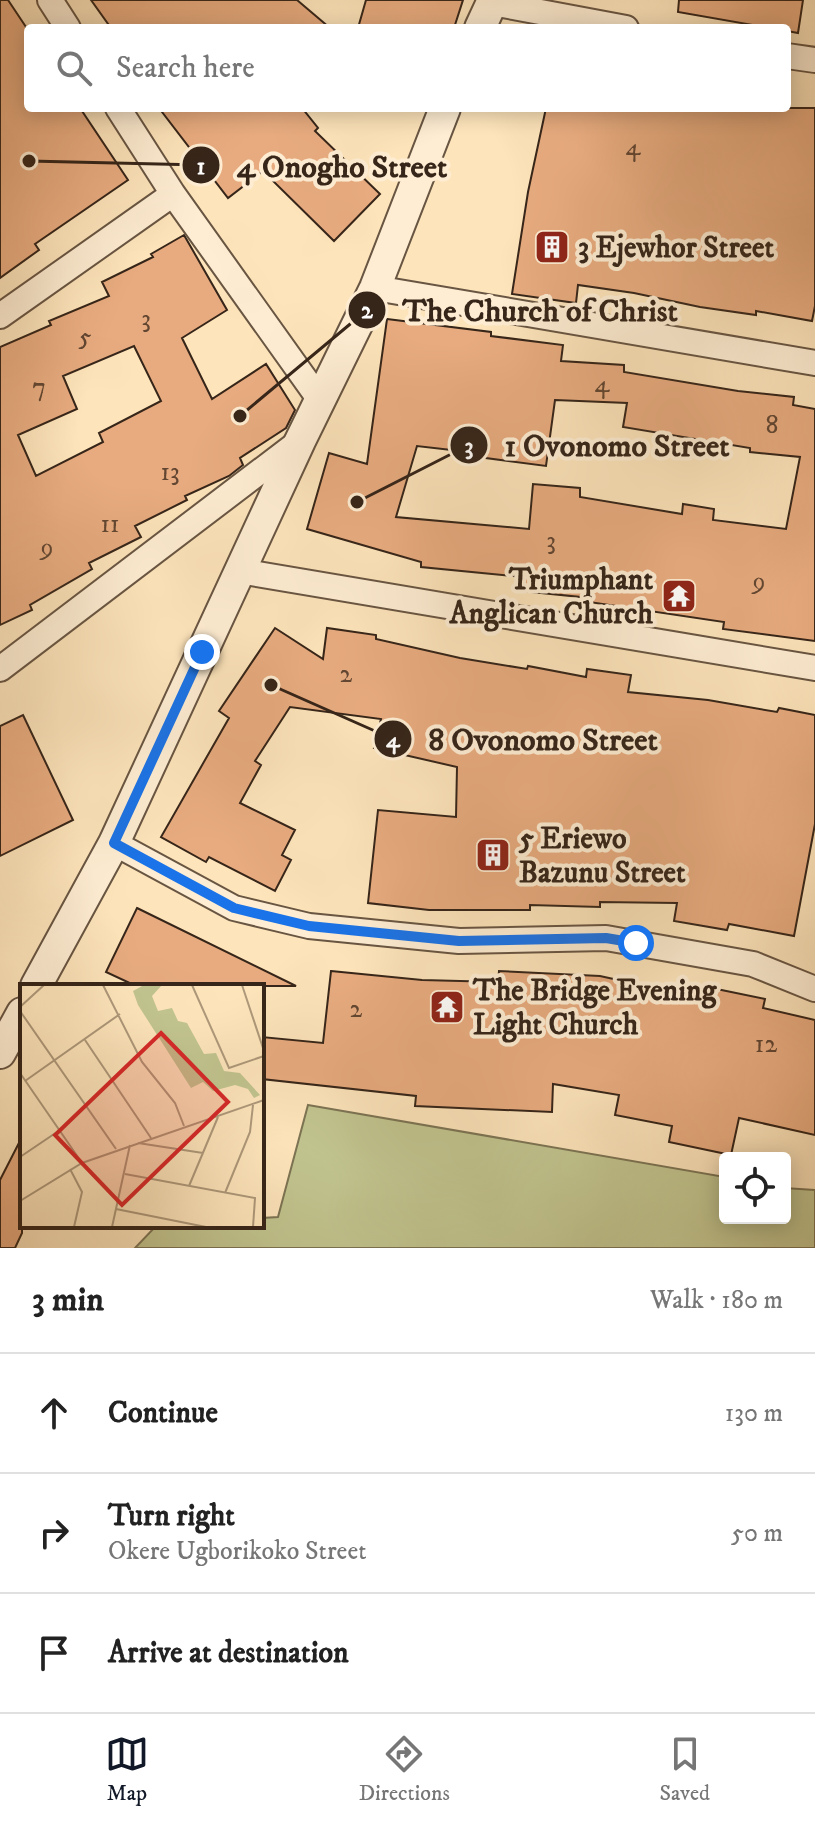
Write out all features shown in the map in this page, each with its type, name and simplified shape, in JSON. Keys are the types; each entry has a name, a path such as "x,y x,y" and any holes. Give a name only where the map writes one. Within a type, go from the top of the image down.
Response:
{"street":[{"path":"50,0 65,24"},
{"path":"488,10 595,24"},
{"path":"791,57 815,60"},
{"path":"121,112 173,194 320,400"},
{"path":"37,984 114,843 300,441 375,288 443,112"},
{"path":"0,316 173,194"},
{"path":"375,288 815,363"},
{"path":"0,669 300,441"},
{"path":"239,571 815,668"},
{"path":"114,843 234,908 309,926 459,941 606,938 753,964 815,989"},
{"path":"0,1053 20,1017"}],"green space":[{"path":"308,1105 719,1176 719,1224 791,1224 791,1188 815,1190 815,1248 135,1248 154,1228 264,1228 264,1218 278,1217"}],"building":[{"path":"0,0 8,0 24,24 24,112 83,112 128,180 35,244 39,250 0,278"},
{"path":"91,0 297,0 325,24 108,24"},
{"path":"366,0 463,0 455,24 359,24"},
{"path":"679,0 803,0 798,33 791,32 791,24 747,24 678,12"},
{"path":"791,108 815,108 815,306 812,321 756,311 756,315 700,307 578,285 576,303 512,294 528,192 545,112 791,112"},
{"path":"162,112 305,112 318,128 315,131 380,194 334,241 263,171 228,198"},
{"path":"184,235 227,310 182,338 212,399 266,364 295,410 286,428 240,458 243,465 229,476 185,496 187,500 135,526 141,537 89,563 92,569 30,605 32,610 0,625 0,347 51,325 49,321 109,296 102,282 153,257 151,254","holes":["134,346 161,401 99,433 103,442 36,476 18,435 77,409 63,376"]},
{"path":"387,319 563,345 561,361 624,365 624,372 794,397 793,405 815,409 815,641 723,629 724,622 589,602 590,598 522,591 523,577 421,567 421,562 307,529 329,453 367,464","holes":["555,400 627,403 623,427 750,448 750,452 800,457 786,529 713,520 714,509 683,504 682,514 580,497 580,488 533,484 529,529 396,517 417,446 486,454 486,458 546,466"]},
{"path":"275,628 323,659 327,628 376,635 376,639 460,658 527,669 528,666 586,677 587,669 631,675 628,692 708,700 777,712 779,708 815,715 815,824 794,936 729,924 727,930 674,921 677,903 600,902 600,907 530,905 530,910 429,910 368,903 378,810 456,817 457,767 374,748 381,719 290,707 255,761 261,765 240,803 295,830 282,855 291,860 275,891 209,857 206,862 161,837 229,718 219,711"},
{"path":"23,715 73,820 0,856 0,726"},
{"path":"137,908 296,986 132,984 106,972"},
{"path":"331,971 422,980 498,982 499,971 600,976 700,998 702,986 765,999 763,1008 815,1020 815,1135 739,1118 732,1152 719,1152 669,1142 672,1126 615,1115 619,1095 553,1084 552,1112 415,1106 416,1096 264,1079 264,1037 323,1043"},
{"path":"20,1141 22,1233 15,1248 0,1248 0,1180"}],"place":[{"name":"4 Onogho Street","path":"29,161"},
{"name":"3 Ejewhor Street","path":"552,247"},
{"name":"The Church of Christ","path":"240,416"},
{"name":"1 Ovonomo Street","path":"357,502"},
{"name":"Triumphant Anglican Church","path":"679,596"},
{"name":"8 Ovonomo Street","path":"271,685"},
{"name":"5 Eriewo Bazunu Street","path":"493,855"},
{"name":"The Bridge Evening Light Church","path":"447,1007"}],"route":[{"path":"202,652 114,843 234,908 309,926 459,941 606,938 636,943"}]}
